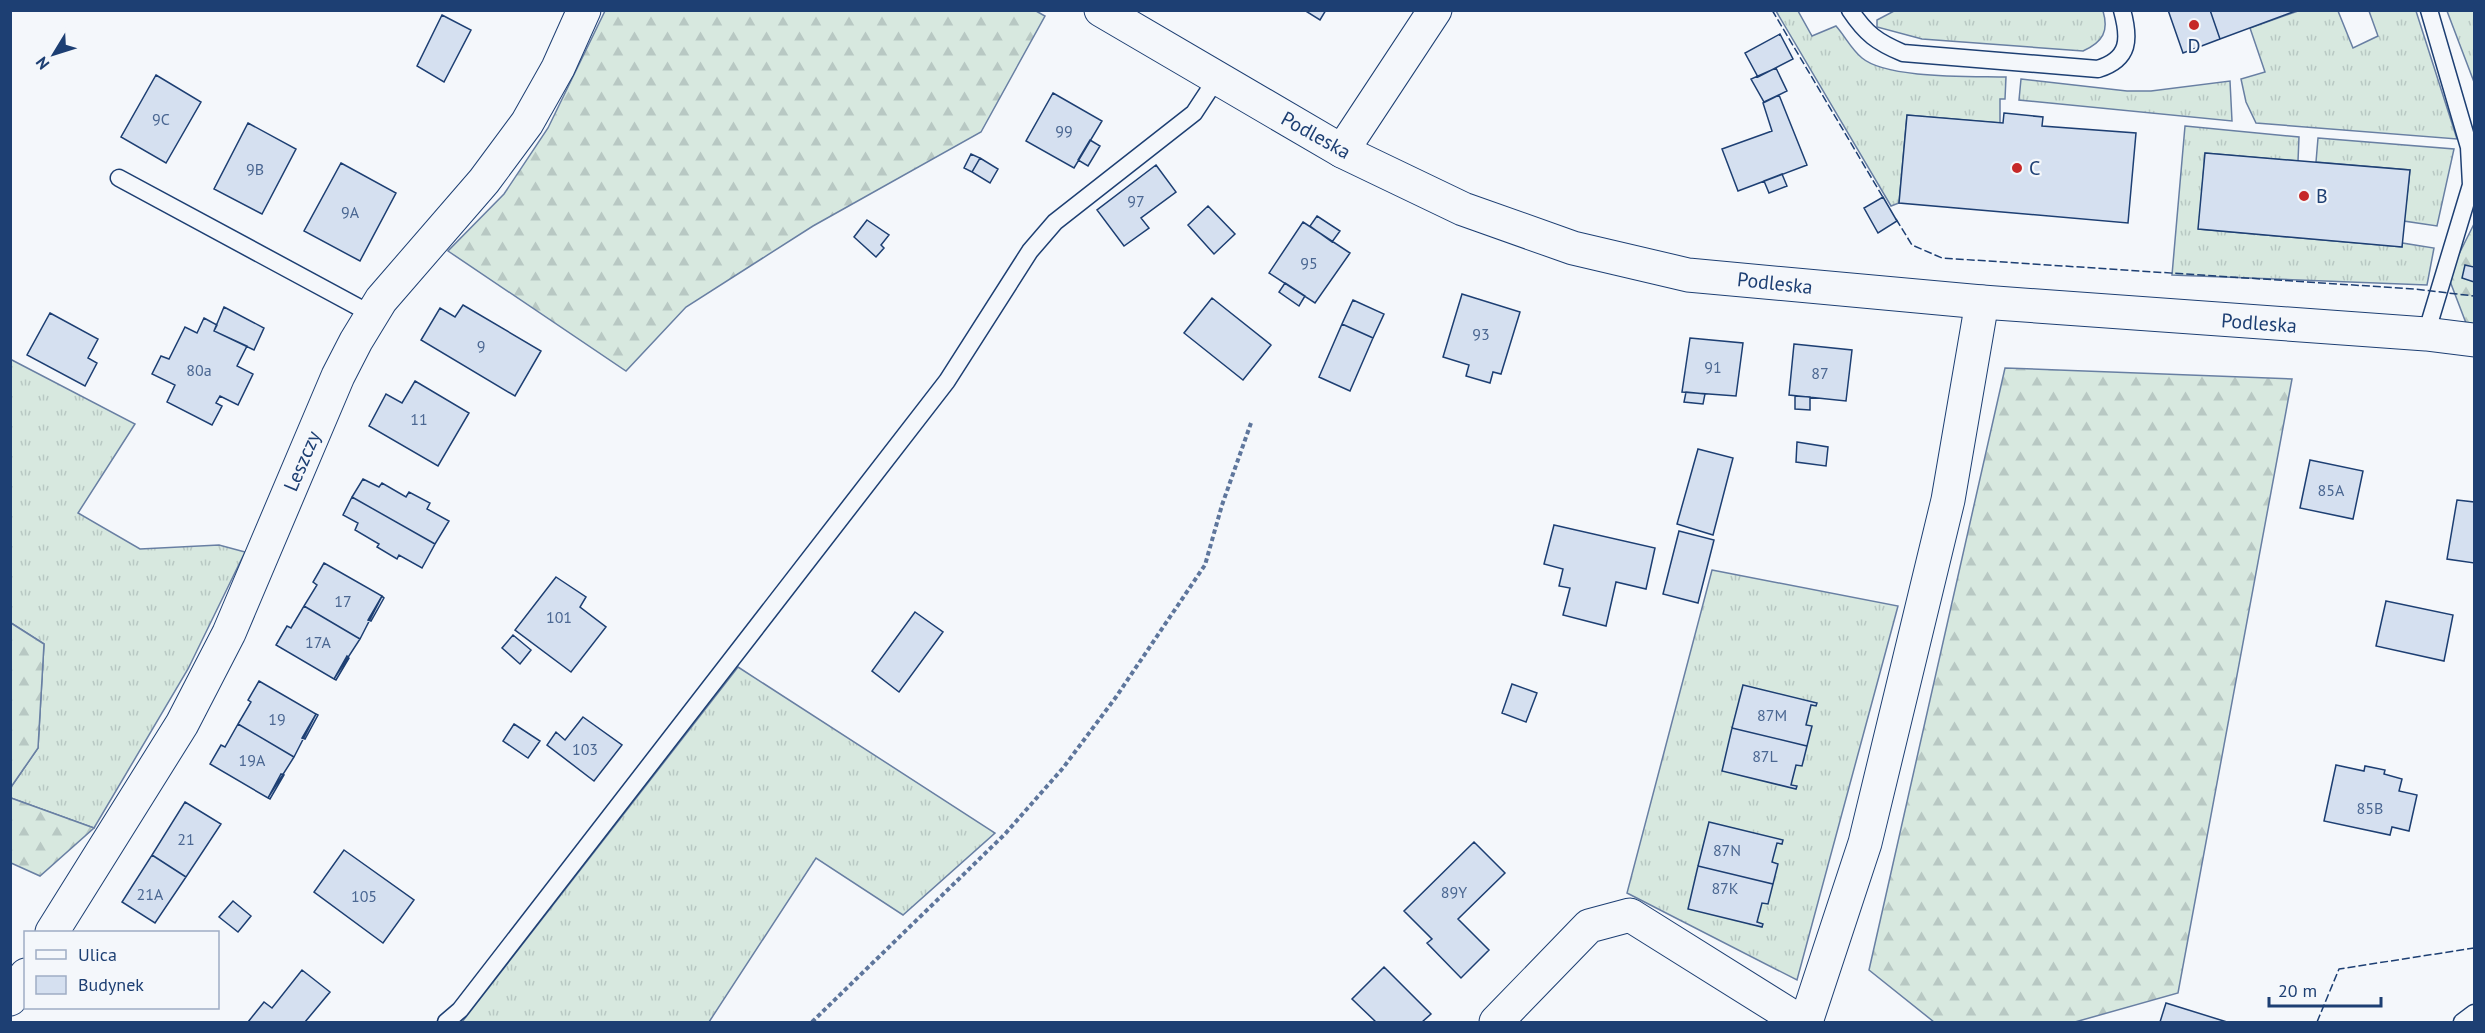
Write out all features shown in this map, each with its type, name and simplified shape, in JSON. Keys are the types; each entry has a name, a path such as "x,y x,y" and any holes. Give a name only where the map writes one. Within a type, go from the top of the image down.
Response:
{"street":[{"name":"Leszczy","path":"53,931 182,724 229,633 338,376 372,315 381,300 484,181 527,123 558,68 584,10"},
{"name":"Podleska","path":"1101,10 1342,151 1463,209 1573,248 1688,275 1982,302 2426,334 2475,340"},
{"path":"1342,151 1435,10"},
{"path":"1806,1023 1868,832 1948,500 1982,302"},
{"path":"1496,1023 1589,926 1630,915 1801,1023"},
{"path":"10,999 24,978"}],"lane":[{"path":"1850,10 1863,28 1880,43 1903,53 2098,69 2113,64 2122,53 2127,41 2122,10"},
{"path":"2426,334 2473,185 2469,147 2429,10"},
{"path":"446,1023 460,1010 947,381 1029,251 1055,222 1194,113 1217,78"},
{"path":"118,178 372,315"},
{"path":"2462,1023 2475,1013"}],"path":[{"path":"812,1023 1005,834 1063,768 1116,697 1205,565 1222,505 1251,423"}],"green space":[{"path":"605,11 1036,11 1045,16 981,132 813,226 686,307 626,371 448,251 504,194 548,128"},
{"path":"1776,11 1798,11 1812,36 1836,26 1862,58 1890,70 1931,75 2006,77 2005,99 2000,99 2000,123 1907,115 1899,203 1891,206"},
{"path":"1894,11 2103,11 2105,30 2103,35 2095,44 2083,51 1922,39 1877,27 1877,20"},
{"path":"2298,11 2338,11 2353,48 2378,36 2369,11 2416,11 2457,139 2256,123 2246,102 2241,79 2265,72 2250,28"},
{"path":"2447,11 2474,11 2474,82"},
{"path":"2021,79 2127,91 2151,91 2230,81 2232,121 2019,100"},
{"path":"2185,126 2299,137 2298,161 2205,153 2199,229 2402,247 2402,243 2434,248 2427,285 2172,275"},
{"path":"2318,138 2454,149 2437,226 2404,221 2410,170 2316,162"},
{"path":"2474,224 2474,324 2466,323 2448,276"},
{"path":"10,359 135,424 78,513 140,549 219,545 245,552 188,669 94,828 11,798 11,787 38,748 44,644 11,623"},
{"path":"2005,368 2292,379 2178,993 2075,1022 1934,1022 1869,970"},
{"path":"1712,570 1898,606 1797,980 1627,893"},
{"path":"11,623 44,644 38,748 11,787"},
{"path":"738,667 995,833 903,915 816,858 709,1022 462,1022"},
{"path":"10,798 94,828 40,876 11,863"}],"building":[{"path":"1304,10 1326,10 1320,20"},
{"name":"D","path":"2168,10 2210,10 2220,39 2183,53"},
{"name":"D","path":"2210,10 2298,10 2220,39"},
{"path":"442,15 471,30 444,82 417,66"},
{"path":"1780,34 1793,59 1758,77 1745,53"},
{"path":"1776,68 1787,91 1764,102 1751,79"},
{"path":"156,75 201,102 166,163 121,137"},
{"path":"1053,93 1102,121 1074,168 1026,141"},
{"path":"1779,95 1807,165 1738,191 1722,149 1772,131 1763,103"},
{"name":"C","path":"2004,113 2043,117 2042,126 2136,133 2128,223 1899,203 1907,115 2003,123"},
{"path":"248,123 296,149 262,214 214,189"},
{"path":"1090,140 1100,146 1088,166 1078,160"},
{"name":"B","path":"2205,153 2410,170 2402,247 2198,229"},
{"path":"971,154 980,158 972,172 964,168"},
{"path":"980,158 998,169 990,183 972,172"},
{"path":"341,163 396,193 360,261 304,231"},
{"path":"1156,165 1176,192 1141,218 1149,228 1124,246 1097,210"},
{"path":"1782,174 1787,186 1769,193 1764,181"},
{"path":"1883,197 1897,221 1878,233 1864,208"},
{"path":"1208,206 1235,234 1214,254 1188,225"},
{"path":"1317,216 1340,231 1332,242 1310,226"},
{"path":"867,220 889,235 881,245 884,248 876,257 854,237"},
{"path":"1303,222 1350,253 1315,303 1269,273"},
{"path":"2465,265 2474,267 2474,282 2462,278"},
{"path":"1285,283 1305,296 1299,306 1279,292"},
{"path":"1462,294 1520,312 1501,374 1493,372 1490,383 1466,376 1469,365 1443,357"},
{"path":"1212,298 1271,345 1243,380 1184,333"},
{"path":"1353,300 1384,314 1373,338 1342,324"},
{"path":"463,305 541,351 515,396 421,340 440,308 455,317"},
{"path":"224,307 264,328 254,350 214,331"},
{"path":"50,313 98,339 88,358 97,363 85,386 27,355"},
{"path":"204,318 217,325 214,331 247,346 237,366 253,374 238,405 220,396 216,403 222,406 212,425 167,402 175,385 152,374 161,356 169,359 185,327 197,333"},
{"path":"1342,324 1373,338 1350,391 1319,377"},
{"path":"1690,338 1743,343 1736,396 1682,392"},
{"path":"1794,344 1852,350 1846,401 1789,395"},
{"path":"415,381 469,413 438,466 369,426 386,394 402,403"},
{"path":"1686,392 1705,394 1703,404 1684,402"},
{"path":"1795,396 1810,397 1810,410 1795,409"},
{"path":"1797,442 1828,447 1826,466 1796,462"},
{"path":"1698,449 1733,458 1713,535 1677,524"},
{"path":"2310,460 2363,471 2353,519 2300,508"},
{"path":"363,479 379,487 382,483 406,497 409,492 430,503 427,509 449,521 435,544 352,497"},
{"path":"352,497 435,544 422,568 399,555 397,559 377,547 379,544 355,530 358,523 343,515"},
{"path":"2457,500 2474,502 2474,563 2447,559"},
{"path":"1554,525 1655,548 1646,589 1616,582 1606,626 1563,615 1570,588 1559,586 1563,569 1544,564"},
{"path":"1679,531 1714,540 1698,603 1663,594"},
{"path":"324,563 382,596 360,639 304,606 317,585 313,582"},
{"path":"556,577 586,597 580,607 606,627 571,672 515,630"},
{"path":"382,596 384,598 371,621 368,620"},
{"path":"2386,601 2453,615 2444,661 2376,646"},
{"path":"304,606 360,639 334,679 276,645 287,626 291,628"},
{"path":"915,612 943,632 899,692 872,671"},
{"path":"513,635 531,650 520,664 502,648"},
{"path":"347,656 349,658 336,680 334,679"},
{"path":"259,681 316,714 294,757 238,724 251,702 248,700"},
{"path":"1512,684 1537,693 1526,722 1502,713"},
{"path":"1743,685 1817,703 1816,706 1811,705 1806,725 1812,726 1807,746 1732,728"},
{"path":"316,714 318,715 305,739 302,738"},
{"path":"583,717 622,745 594,781 547,745 556,732 565,740"},
{"path":"238,724 294,757 268,798 210,764 221,745 225,747"},
{"path":"514,724 540,741 528,758 503,741"},
{"path":"1732,728 1807,746 1802,766 1796,765 1791,785 1797,786 1796,789 1722,771"},
{"path":"2336,765 2364,771 2365,766 2385,770 2384,774 2402,779 2399,791 2417,795 2409,831 2392,827 2390,835 2324,821"},
{"path":"281,774 284,775 270,799 268,798"},
{"path":"185,802 221,824 186,877 152,855"},
{"path":"1709,822 1783,840 1782,844 1777,843 1772,862 1778,864 1773,884 1698,866"},
{"path":"1474,842 1505,873 1458,919 1489,950 1461,978 1427,943 1432,939 1404,911"},
{"path":"344,850 414,900 383,943 314,892"},
{"path":"152,855 186,877 155,923 122,902"},
{"path":"1698,866 1773,884 1768,904 1762,903 1757,922 1763,924 1762,927 1688,909"},
{"path":"233,901 251,916 238,932 219,917"},
{"path":"1384,967 1431,1014 1422,1022 1376,1022 1352,999"},
{"path":"302,970 330,992 305,1022 248,1022 264,1002 272,1008"},
{"path":"2166,1003 2227,1022 2160,1022"}],"fence":[{"path":"1772,10 1884,199"},
{"path":"1896,219 1912,245 1942,258 2414,289 2474,296"},
{"path":"2317,1022 2339,969 2474,948"}],"place":[{"name":"D","path":"2194,25"},
{"name":"C","path":"2017,168"},
{"name":"B","path":"2304,196"}]}
